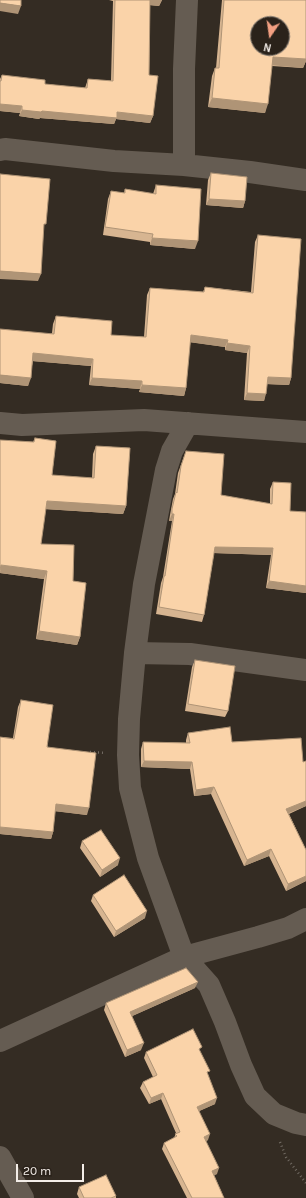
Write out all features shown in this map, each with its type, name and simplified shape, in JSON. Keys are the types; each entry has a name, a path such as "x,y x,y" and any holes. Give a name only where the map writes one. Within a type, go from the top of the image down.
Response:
{"street":[{"path":"184,165 184,69 187,0"},
{"path":"0,150 6,149 114,161 184,165 306,180"},
{"path":"0,423 22,425 144,420 306,432"},
{"path":"188,423 172,451 166,470 144,584 135,653 129,719 128,755 130,788 148,858 184,957 209,985 255,1096 274,1114 296,1123 306,1125"},
{"path":"135,653 190,654 306,670"},
{"path":"0,1041 184,957 288,928 306,919"},
{"path":"0,1156 24,1198"}],"path":[{"path":"83,752 128,755"},
{"path":"274,1114 279,1139 286,1157 306,1183"}],"building":[{"path":"0,0 21,0 21,6 0,3"},
{"path":"115,0 150,0 149,75 158,76 153,116 117,112 117,118 22,110 22,106 0,104 0,81 2,75 45,80 45,84 87,88 88,79 113,81"},
{"path":"224,0 306,0 306,59 273,57 268,104 212,98 215,68 219,68"},
{"path":"211,173 247,177 245,201 209,199"},
{"path":"0,174 50,179 46,224 44,224 41,274 0,271"},
{"path":"156,185 201,189 198,241 152,238 153,234 105,227 111,191 125,193 125,189 156,194"},
{"path":"258,235 301,239 291,378 268,377 266,394 247,393 250,346 227,343 228,340 191,335 186,388 142,385 142,381 92,378 93,359 33,353 31,378 0,375 0,329 54,334 56,316 112,321 111,335 146,337 150,288 204,292 205,287 253,293"},
{"path":"35,438 56,441 52,475 94,478 96,446 130,448 126,506 47,501 41,544 74,545 73,581 86,583 80,637 39,631 47,571 1,565 0,570 0,440 34,442"},
{"path":"186,451 224,454 221,495 272,504 273,482 291,483 290,511 306,512 306,586 269,581 273,548 215,547 204,615 159,607 174,514 172,514 172,509 176,492 177,493 181,466"},
{"path":"195,660 235,666 228,711 188,704"},
{"path":"21,700 53,705 47,747 96,753 89,808 56,804 53,832 0,827 0,737 14,739"},
{"path":"230,727 232,742 301,738 303,762 306,761 306,801 286,809 306,850 306,876 288,884 271,849 247,860 214,787 196,790 192,762 144,761 143,742 190,743 188,733"},
{"path":"101,830 120,858 102,870 82,841"},
{"path":"124,875 147,911 116,931 93,895"},
{"path":"186,968 198,982 130,1012 144,1043 127,1050 106,1003"},
{"path":"193,1029 202,1047 199,1049 210,1071 207,1072 217,1098 197,1107 210,1134 204,1137 219,1168 212,1171 224,1198 192,1198 164,1143 177,1136 175,1134 180,1132 163,1093 151,1098 143,1082 157,1075 146,1052"},
{"path":"106,1175 116,1196 111,1198 84,1198 79,1187"}]}
